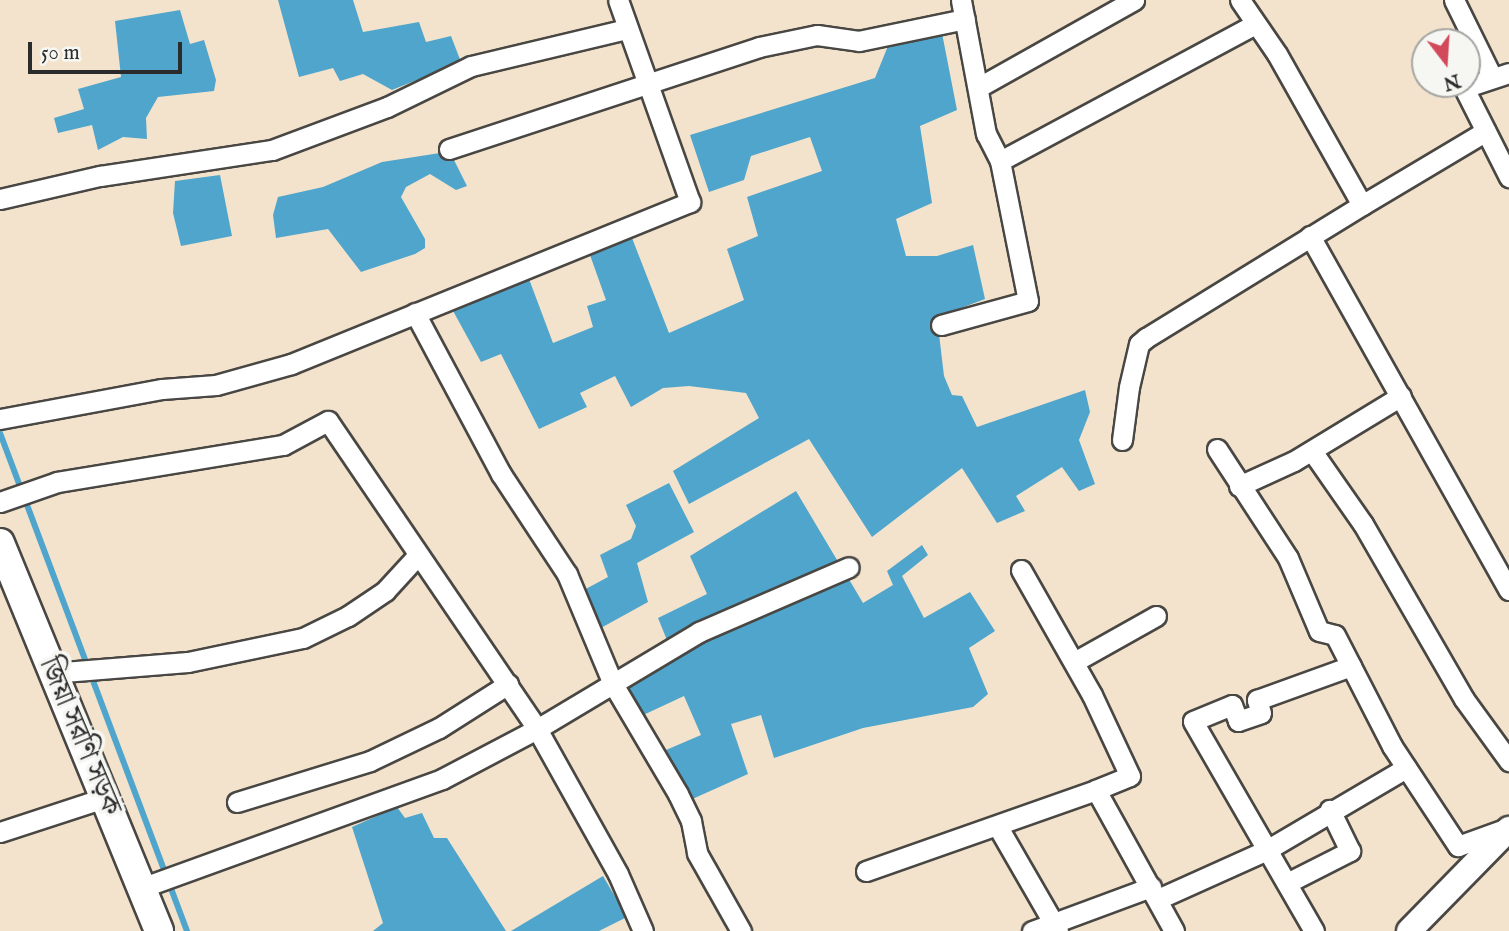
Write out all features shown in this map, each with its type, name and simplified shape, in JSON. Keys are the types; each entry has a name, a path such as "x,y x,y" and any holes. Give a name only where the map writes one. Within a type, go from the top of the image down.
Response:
{"main road":[{"name":"জিয়া সরণি সড়ক","path":"0,543 51,673 159,931"}],"street":[{"path":"0,419 162,389 216,385 291,363 690,202 626,29 618,0"},
{"path":"979,87 1135,0"},
{"path":"1240,0 1362,205"},
{"path":"1454,0 1500,75 1464,88 1509,177"},
{"path":"449,149 646,82 817,35 859,41 963,10 986,134 1000,161 1028,301 941,325"},
{"path":"1000,161 1256,24"},
{"path":"0,199 100,176 272,150 387,107 471,66 626,29"},
{"path":"1122,440 1120,425 1139,344 1310,236 1486,131"},
{"path":"1310,236 1509,590"},
{"path":"415,313 501,474 567,574 613,684 678,794 691,821 697,853 741,931"},
{"path":"1239,486 1312,451 1401,396"},
{"path":"0,502 57,482 282,445 328,421 537,729 618,874 643,931"},
{"path":"1217,449 1289,558 1319,631 1335,635 1406,768 1458,846 1509,828"},
{"path":"1312,451 1363,524 1445,666 1506,749"},
{"path":"51,673 188,662 303,638 348,616 386,591 418,555"},
{"path":"141,888 442,779 537,729 699,632 849,567"},
{"path":"866,871 998,827 1130,776 1074,662 1021,570"},
{"path":"1074,662 1156,616"},
{"path":"1314,931 1265,851 1193,721 1232,705 1238,721 1261,713 1257,700 1351,666"},
{"path":"237,802 370,761 439,728 508,684"},
{"path":"1031,931 1056,927 1265,851 1330,810 1406,768"},
{"path":"1096,790 1174,931"},
{"path":"0,832 104,798"},
{"path":"1287,883 1350,851 1330,810"},
{"path":"998,827 1056,927"},
{"path":"1409,931 1509,828"}],"water":[{"path":"278,0 353,0 363,32 419,22 426,42 451,36 461,62 392,90 363,74 340,81 333,68 299,77"},
{"path":"180,10 190,44 204,40 216,80 214,91 158,97 146,118 147,139 123,137 98,150 92,125 58,133 54,118 84,109 78,89 121,77 115,21"},
{"path":"941,28 957,110 920,126 932,203 896,219 906,256 937,256 973,245 985,299 937,317 944,376 952,395 962,396 977,427 1085,390 1090,412 1079,440 1095,484 1079,491 1062,467 1016,496 1025,511 997,523 962,468 872,537 809,439 689,504 673,471 759,418 746,393 689,386 663,388 631,407 615,376 580,393 587,407 539,429 501,354 481,362 452,309 529,279 553,343 593,327 587,306 606,300 590,255 632,238 669,333 744,300 727,249 758,236 747,197 822,171 810,137 751,156 744,180 709,192 690,135 875,78 890,41"},
{"path":"440,153 453,158 467,186 456,190 430,174 406,187 401,197 425,239 425,248 415,254 361,272 328,229 276,238 273,215 278,197 323,187 382,162"},
{"path":"220,175 232,236 181,246 173,213 175,181"},
{"path":"669,483 694,532 637,563 648,602 599,629 582,591 608,577 600,555 631,539 636,526 626,505"},
{"path":"796,491 840,565 669,645 658,618 707,594 690,556"},
{"path":"922,545 928,555 902,576 924,618 970,592 995,631 969,648 988,694 973,707 863,728 774,758 761,715 731,724 748,774 688,801 659,753 701,735 684,696 639,717 620,686 691,643 847,576 863,603 893,585 887,571"},
{"path":"397,807 405,818 422,813 434,838 447,838 506,931 373,931 383,923 352,827"},
{"path":"603,876 627,917 599,931 511,931"}],"waterway":[{"path":"0,433 187,931"}]}
